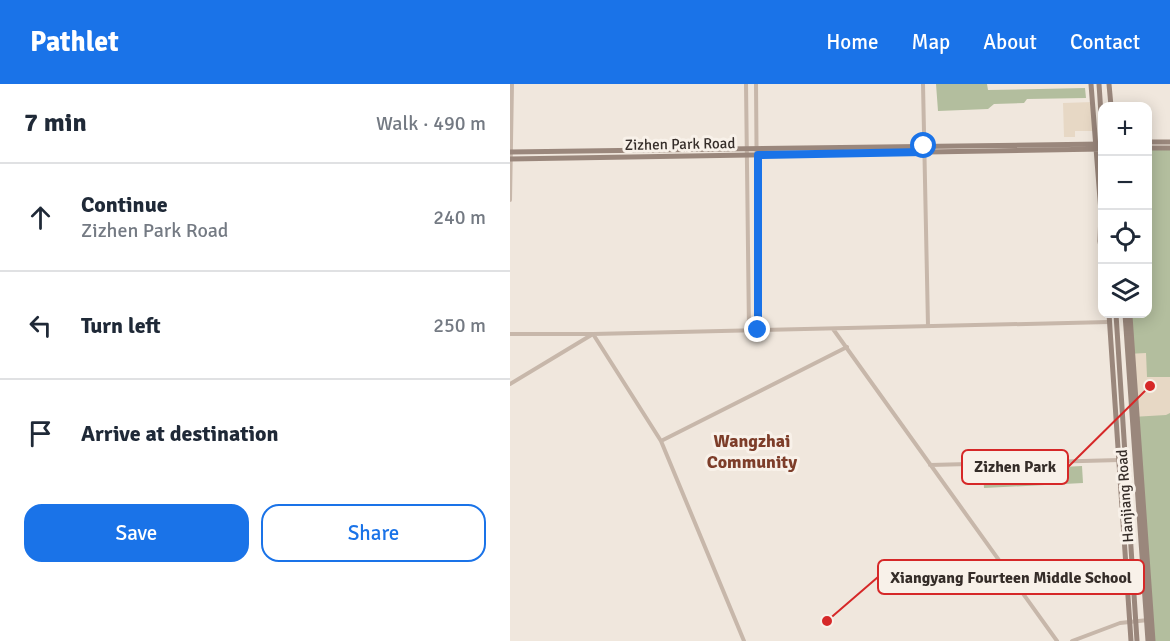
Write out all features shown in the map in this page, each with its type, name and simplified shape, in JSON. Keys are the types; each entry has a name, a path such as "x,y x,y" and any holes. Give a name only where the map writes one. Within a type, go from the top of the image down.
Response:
{"street":[{"path":"510,200 512,84"},
{"path":"746,84 749,330"},
{"path":"756,84 758,330"},
{"path":"923,84 928,326"},
{"path":"1091,84 1098,139"},
{"path":"1099,84 1100,102"},
{"path":"1109,84 1111,102"},
{"path":"1152,142 1170,142"},
{"name":"Zizhen Park Road","path":"511,155 1098,147"},
{"path":"1152,148 1170,148"},
{"path":"1099,156 1101,210"},
{"path":"1109,318 1133,622 1131,641"},
{"name":"Hanjiang Road","path":"1116,318 1126,460 1133,622 1137,641"},
{"name":"Hanjiang Road","path":"1126,318 1149,620 1148,641"},
{"path":"510,334 1109,322"},
{"path":"833,328 1057,641"},
{"path":"510,384 593,334"},
{"path":"593,334 661,441 744,641"},
{"path":"661,441 847,347"},
{"path":"929,465 1126,460"},
{"path":"1072,641 1120,623 1149,620 1153,641"}],"green space":[{"path":"936,84 987,84 988,90 1085,88 1086,98 1027,99 1024,103 994,104 988,109 938,111"},
{"path":"1152,150 1170,150 1170,641 1148,641 1125,318 1152,318"},
{"path":"1082,466 1083,483 984,488 983,471"}],"shaded area":[{"path":"1093,102 1095,131 1075,131 1075,137 1064,137 1063,103"},
{"path":"1146,353 1147,377 1170,377 1170,413 1132,417 1127,354"}],"place":[{"name":"Zizhen Park","path":"1150,386"},
{"name":"Xiangyang Fourteen Middle School","path":"827,621"}],"district":[{"name":"Wangzhai Community","path":"752,451"}],"route":[{"path":"758,330 758,155 924,152 924,146"}]}
